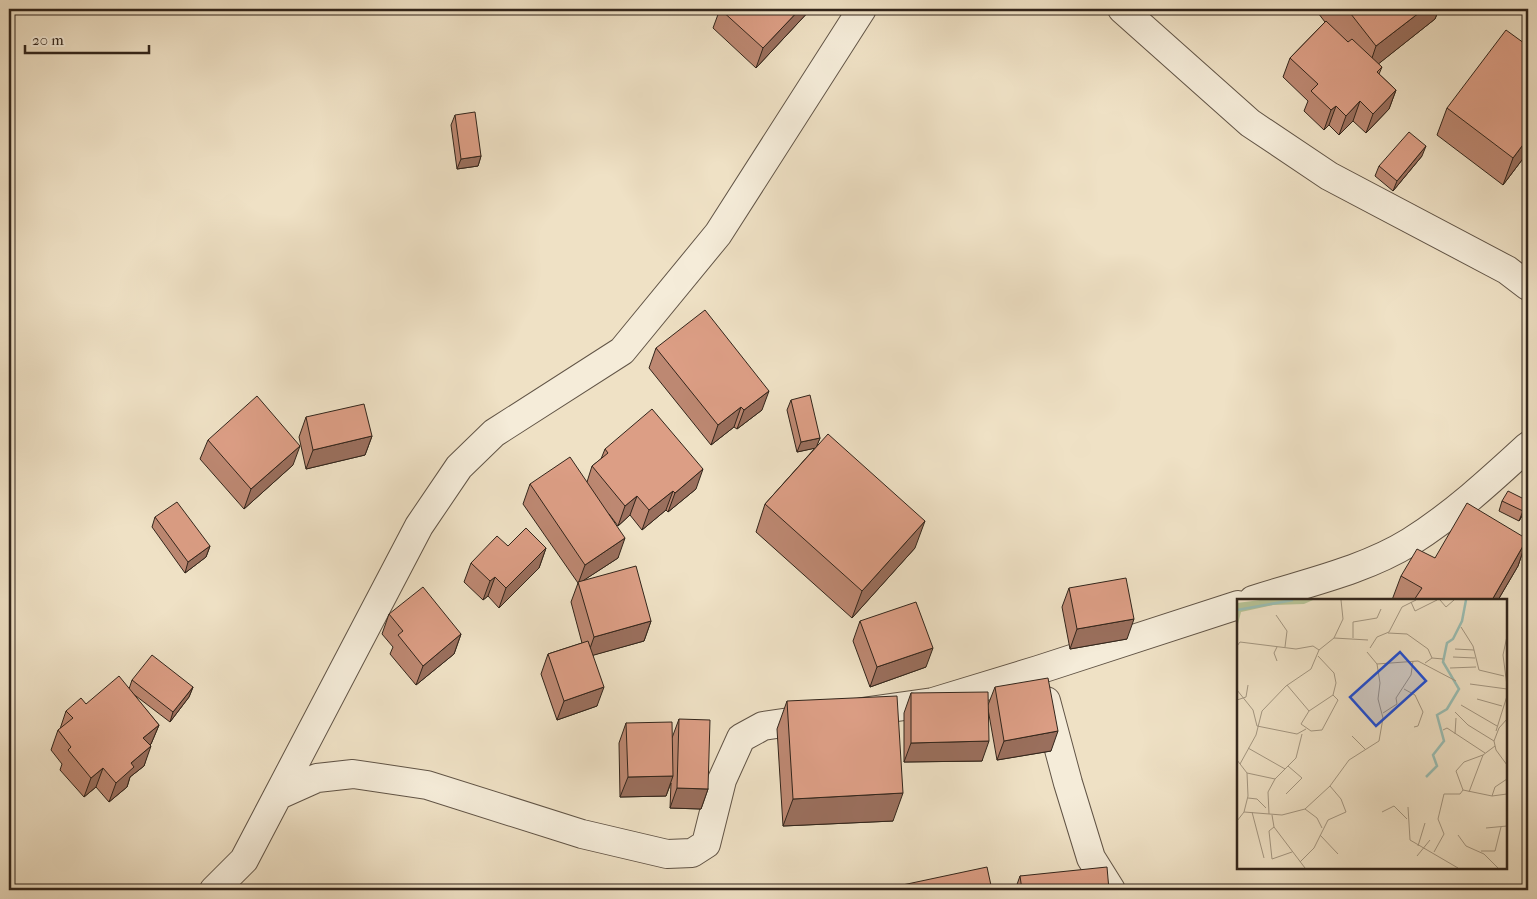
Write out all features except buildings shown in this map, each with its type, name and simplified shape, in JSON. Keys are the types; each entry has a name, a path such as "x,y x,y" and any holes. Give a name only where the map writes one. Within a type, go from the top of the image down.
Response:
{"street":[{"path":"214,890 244,860 419,526 459,467 494,433 622,351 718,234 862,9"},
{"path":"1122,9 1250,123 1329,176 1507,270 1528,286"},
{"path":"1256,599 1368,563 1410,542 1482,488 1528,446"},
{"path":"279,796 317,778 353,774 427,785 582,834 667,854 692,852 706,844 722,780 737,744 741,738 763,726 933,702 1237,605"},
{"path":"1038,670 1068,783 1091,858 1111,890"}]}
